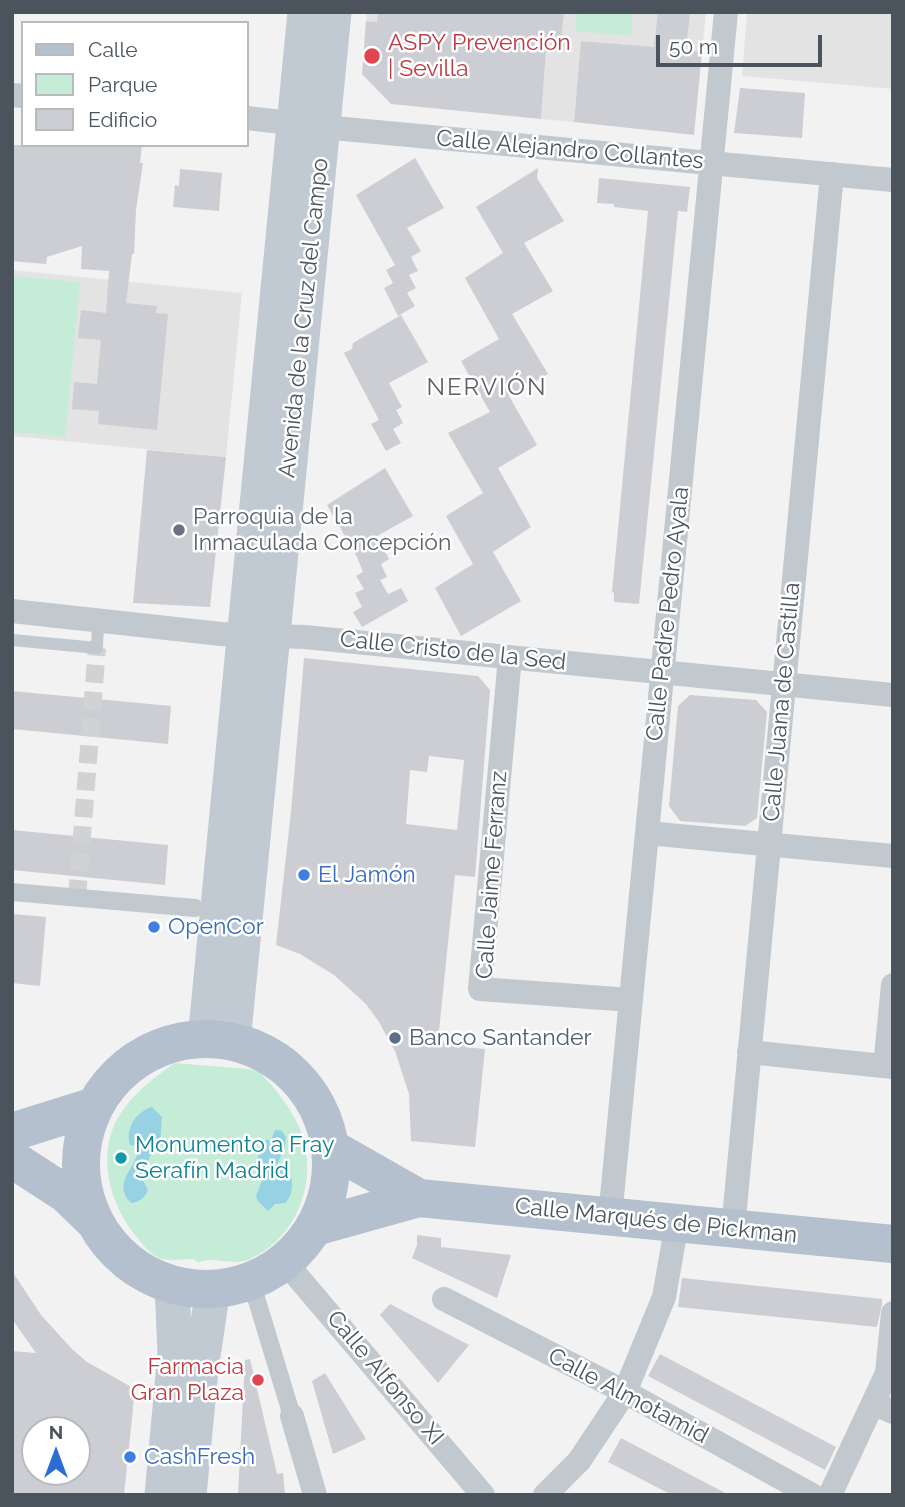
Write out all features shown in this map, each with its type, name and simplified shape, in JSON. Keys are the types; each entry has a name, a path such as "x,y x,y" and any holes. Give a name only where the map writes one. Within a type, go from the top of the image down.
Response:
{"main road":[{"name":"Avenida de la Cruz del Campo","path":"219,1041 308,125 305,12"},
{"name":"Avenida de la Cruz del Campo","path":"308,125 334,12"},
{"path":"12,1159 66,1194 94,1221 114,1249 129,1263 172,1284 213,1289 251,1281 285,1262 302,1246 315,1227 329,1189 331,1148 322,1116 313,1098 284,1066 274,1059 219,1041 173,1044 143,1056 118,1075 95,1106 86,1129 81,1152 81,1176 94,1221"},
{"path":"12,1132 95,1106"},
{"path":"331,1148 419,1198"},
{"path":"315,1227 419,1198"},
{"name":"Calle Marqués de Pickman","path":"419,1198 893,1244"},
{"path":"162,1495 175,1353 172,1284"},
{"path":"189,1495 201,1369 213,1289"}],"street":[{"name":"Calle Padre Pedro Ayala","path":"610,1217 726,12"},
{"name":"Calle Alejandro Collantes","path":"248,118 893,180"},
{"name":"Calle Juana de Castilla","path":"733,1229 832,174"},
{"name":"Calle Cristo de la Sed","path":"12,611 893,695"},
{"name":"Calle Jaime Ferranz","path":"510,657 481,989 631,1000"},
{"path":"647,832 893,856"},
{"path":"12,892 195,908"},
{"path":"749,1052 889,1067 893,985"},
{"path":"545,1495 579,1461 625,1392 664,1297 677,1223"},
{"name":"Calle Alfonso XI","path":"285,1262 483,1495"},
{"path":"251,1281 316,1495"},
{"name":"Calle Almotamid","path":"444,1299 625,1392 812,1495"},
{"path":"830,1495 883,1407 890,1373 893,1313"}],"lane":[{"path":"12,640 97,648 98,621"}],"shaded area":[{"path":"367,12 706,12 702,52 581,41 574,122 541,119 547,38 366,21"},
{"path":"747,12 893,12 893,89 742,76"},
{"path":"12,270 242,293 226,457 12,436"}],"green space":[{"path":"577,12 633,12 631,36 575,31"},
{"path":"12,276 80,282 65,437 12,432"},
{"path":"175,1063 258,1070 278,1092 303,1136 307,1178 295,1217 283,1234 268,1248 250,1259 198,1263 194,1259 160,1259 134,1234 114,1197 107,1156 113,1128 139,1091"}],"water":[{"path":"152,1107 162,1117 160,1147 150,1156 142,1178 147,1193 139,1201 131,1203 126,1196 124,1184 138,1153 135,1146 130,1145 129,1133 133,1121"},
{"path":"275,1130 282,1131 286,1137 285,1147 277,1165 290,1174 292,1187 285,1203 275,1204 268,1211 256,1196 262,1180 256,1179 256,1170 261,1140 271,1140"}],"building":[{"path":"378,12 564,12 561,39 547,38 541,119 391,104 362,74 366,21 377,22"},
{"path":"658,12 690,12 686,50 702,52 694,135 574,122 581,41 654,47"},
{"path":"740,88 805,93 802,138 734,133"},
{"path":"12,145 142,147 140,163 143,163 136,210 134,254 126,303 157,306 156,313 168,314 157,430 98,424 99,411 72,409 74,382 97,384 101,340 78,338 81,310 106,313 109,271 81,269 82,246 47,257 46,264 12,261"},
{"path":"415,158 444,208 407,228 421,251 411,257 418,271 409,275 416,288 407,293 415,306 398,316 384,288 393,283 386,270 395,265 356,195"},
{"path":"538,168 537,178 564,221 524,243 553,291 512,314 548,374 509,396 537,445 498,468 531,527 493,552 521,601 461,636 435,588 473,564 446,516 483,493 448,433 490,412 461,361 499,339 465,278 503,253 476,207"},
{"path":"180,169 222,173 219,211 173,207"},
{"path":"599,178 690,187 687,212 678,211 639,604 614,602 612,592 648,211 597,203"},
{"path":"401,315 428,362 389,383 402,407 396,410 403,423 393,429 401,443 386,451 371,424 379,420 344,353 352,349 353,343"},
{"name":"Parroquia de la Inmaculada Concepción","path":"147,450 226,457 210,607 133,603"},
{"path":"385,468 413,516 377,536 389,559 381,564 387,577 380,580 388,594 378,599 401,588 408,601 362,627 353,612 362,607 355,593 364,589 356,576 363,572 327,505"},
{"path":"304,658 478,676 490,690 475,877 455,875 438,1041 485,1049 475,1147 411,1141 409,1094 395,1051 379,1022 366,1004 334,975 300,954 276,945","holes":["429,756 464,760 457,830 406,824 410,770 427,772"]},
{"path":"12,691 171,706 168,744 12,729"},
{"path":"690,695 756,700 767,712 757,818 745,826 680,821 669,806 678,706"},
{"path":"12,830 168,845 165,885 12,870"},
{"path":"12,914 46,917 40,986 12,983"},
{"path":"417,1235 441,1238 441,1247 511,1255 497,1298 412,1258 417,1245"},
{"path":"12,1271 41,1315 72,1349 87,1362 135,1389 124,1495 12,1495 12,1351 36,1353 12,1319"},
{"path":"682,1278 882,1299 882,1304 877,1327 678,1307"},
{"path":"390,1304 469,1345 438,1383 380,1315"},
{"path":"660,1354 836,1447 825,1470 648,1376"},
{"path":"250,1359 277,1474 283,1473 285,1495 238,1495 245,1360"},
{"path":"325,1373 366,1439 333,1454 312,1381"},
{"path":"621,1438 729,1495 672,1495 608,1462"}],"tunnel":[{"path":"77,898 97,648"}],"place":[{"name":"ASPY Prevención | Sevilla","path":"372,56"},
{"name":"Parroquia de la Inmaculada Concepción","path":"179,530"},
{"name":"El Jamón","path":"304,875"},
{"name":"OpenCor","path":"154,927"},
{"name":"Banco Santander","path":"395,1038"},
{"name":"Monumento a Fray Serafín Madrid","path":"121,1158"},
{"name":"Farmacia Gran Plaza","path":"258,1380"},
{"name":"CashFresh","path":"130,1457"}],"district":[{"name":"NERVIÓN","path":"487,388"}]}
